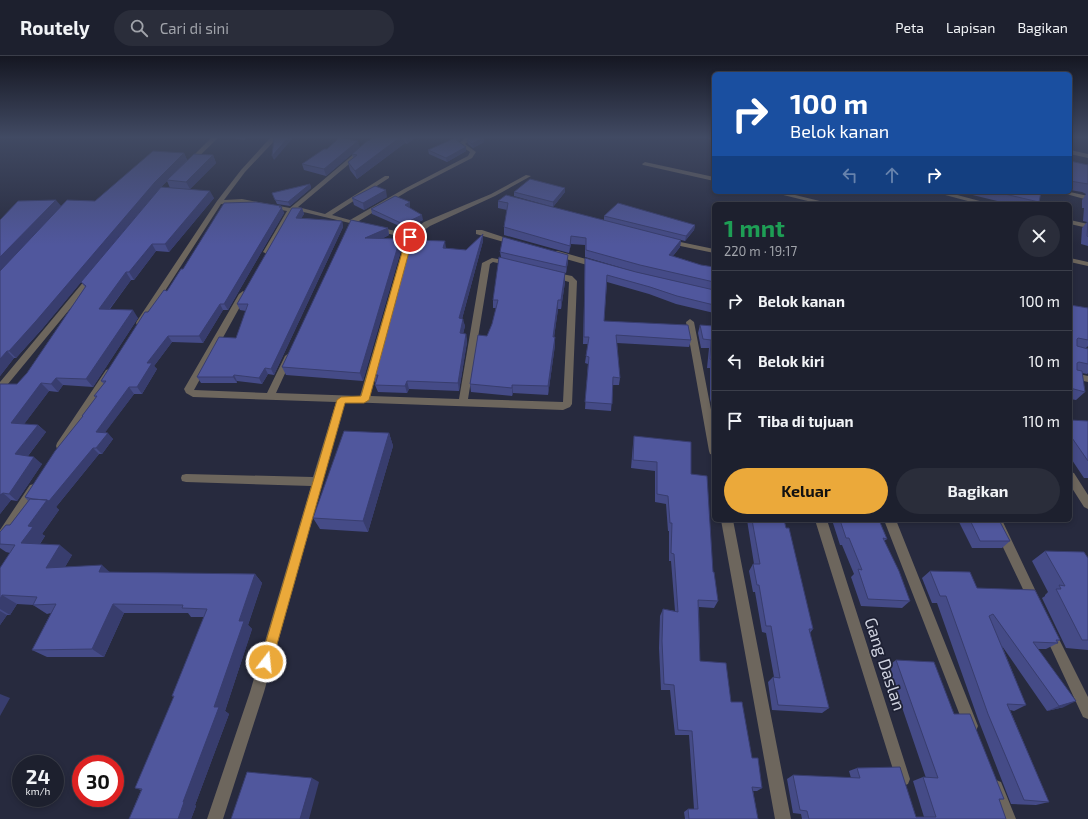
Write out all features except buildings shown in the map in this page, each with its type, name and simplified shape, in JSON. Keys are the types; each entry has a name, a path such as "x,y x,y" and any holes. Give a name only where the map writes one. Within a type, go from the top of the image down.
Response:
{"street":[{"path":"137,328 220,197 241,174"},
{"path":"263,259 292,209 334,174"},
{"path":"356,225 406,190 438,174"},
{"path":"689,174 712,179"},
{"path":"364,400 410,237 427,224 493,195 528,176"},
{"path":"326,216 387,178"},
{"path":"783,194 820,202"},
{"path":"946,194 980,202"},
{"path":"1071,194 1088,198"},
{"path":"493,195 508,199"},
{"path":"220,197 326,216 356,225 410,237"},
{"path":"1072,222 1088,226"},
{"path":"479,232 524,245"},
{"path":"661,239 712,250"},
{"path":"547,251 608,267"},
{"path":"463,402 486,263 492,260 522,267"},
{"path":"1072,260 1088,264"},
{"path":"0,388 100,268"},
{"path":"248,286 189,389 189,392 195,395 270,396 341,400 463,402 563,406 567,404 573,281 569,278 544,272"},
{"path":"690,322 712,440"},
{"path":"270,396 293,347"},
{"path":"56,454 116,361"},
{"path":"1072,375 1088,379"},
{"path":"214,819 257,692 341,400"},
{"path":"186,478 318,482"},
{"path":"1072,479 1088,504"},
{"path":"0,540 39,480"},
{"path":"727,522 782,819"},
{"name":"Gang Daslan","path":"822,522 906,790"},
{"path":"891,522 976,739"},
{"path":"997,522 1088,712"},
{"path":"991,775 1008,819"}],"route":[{"path":"266,662 341,400 364,400 410,237"}]}
